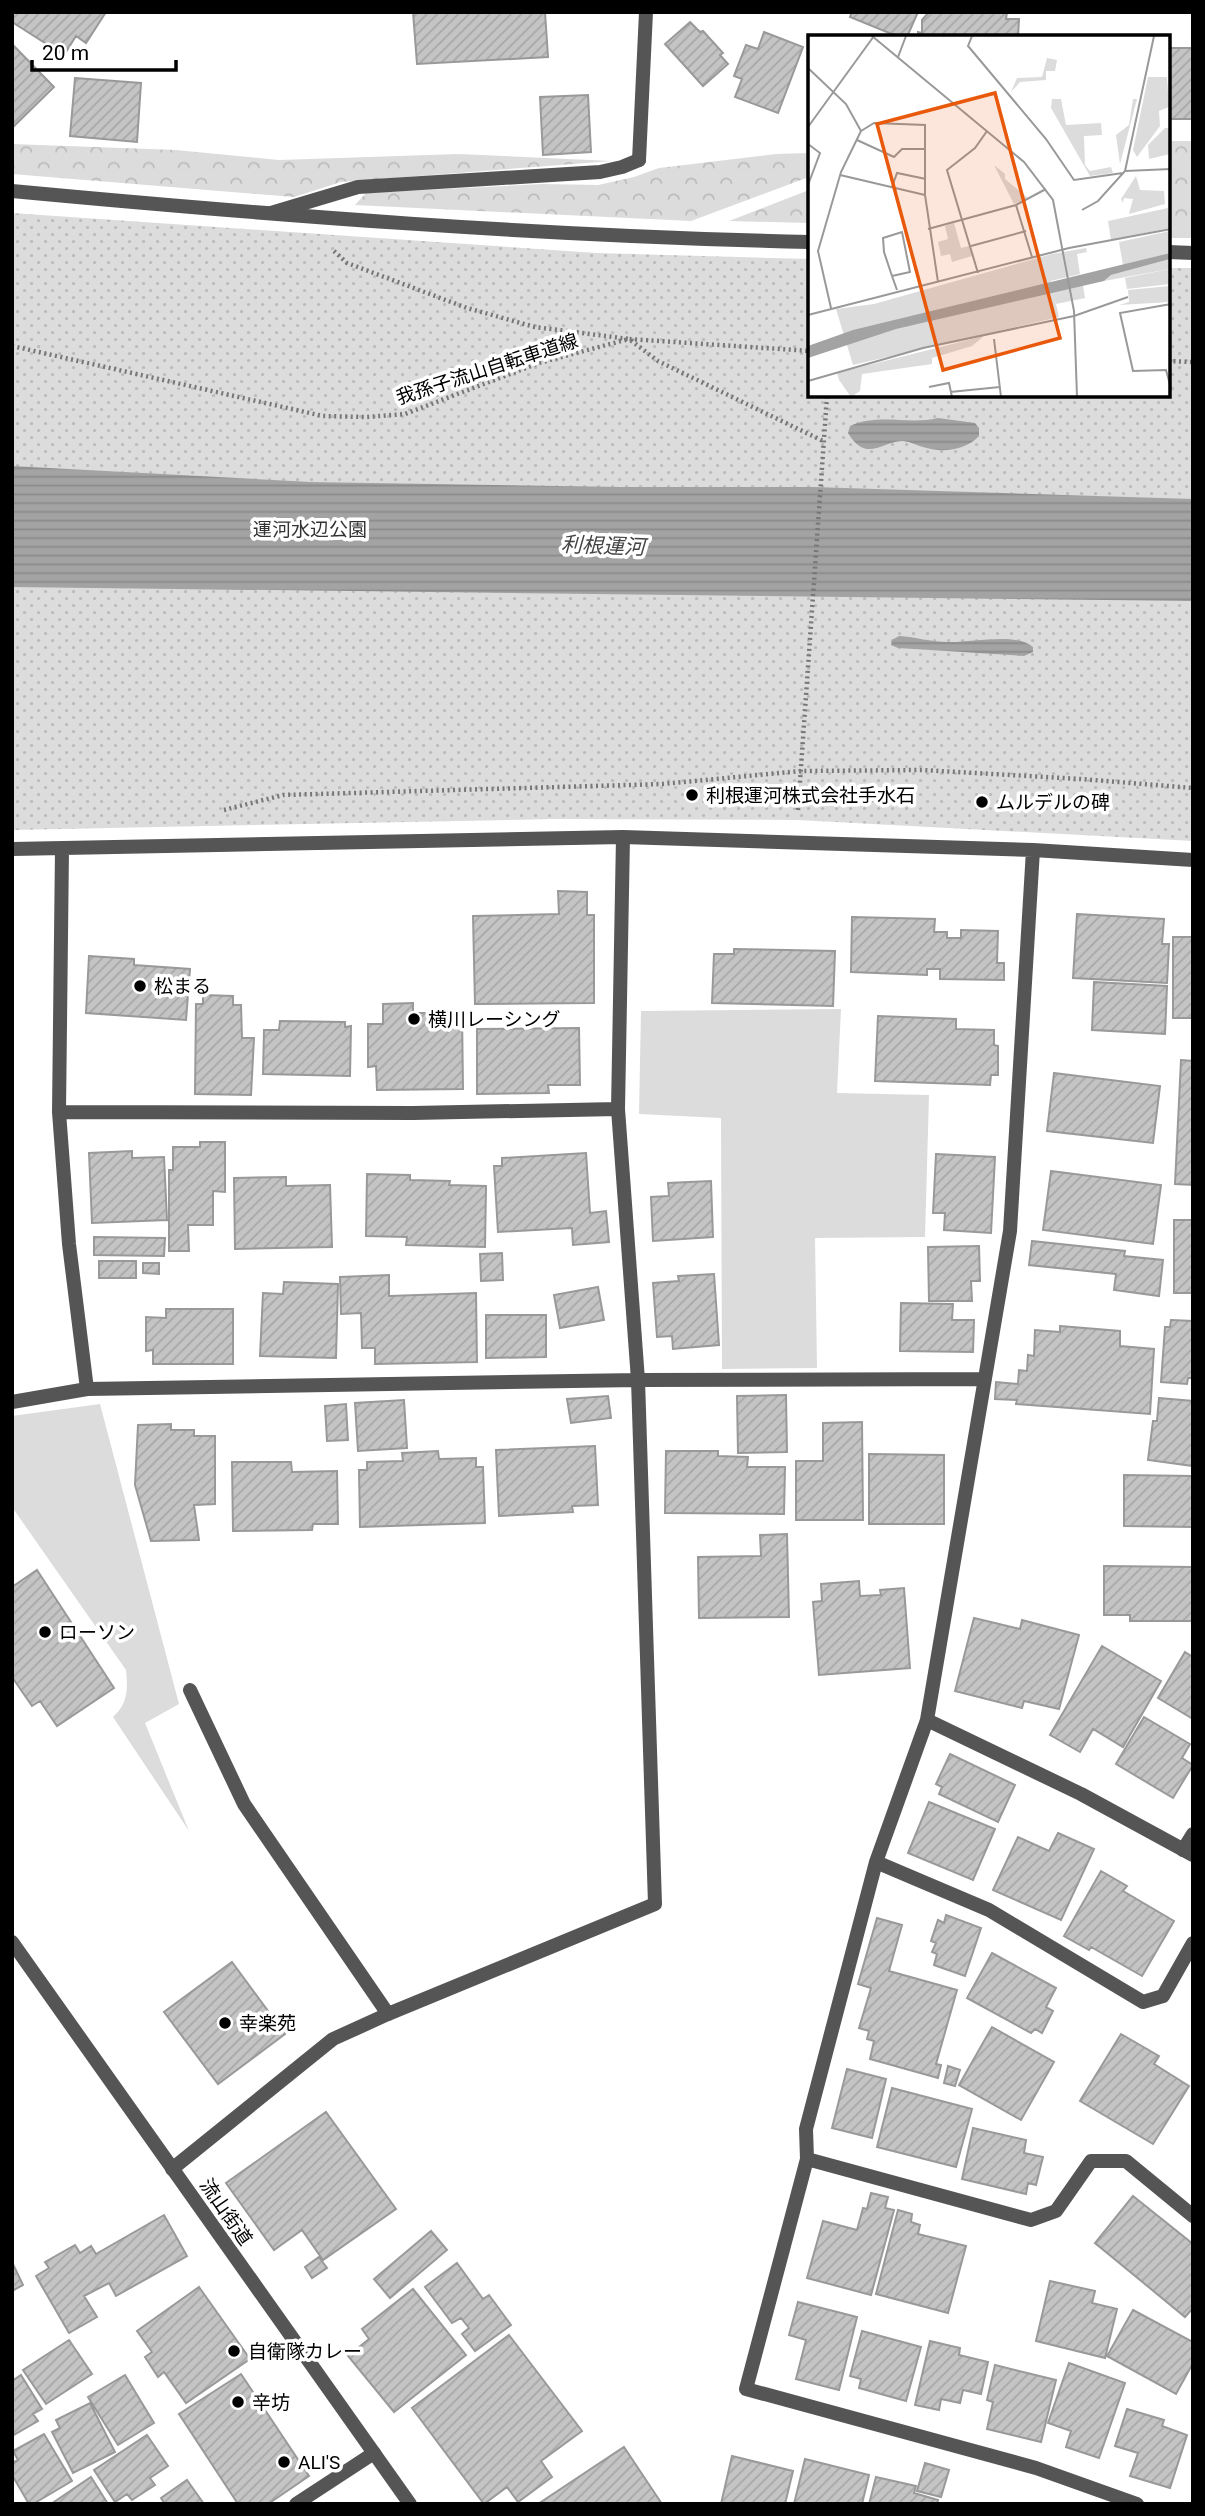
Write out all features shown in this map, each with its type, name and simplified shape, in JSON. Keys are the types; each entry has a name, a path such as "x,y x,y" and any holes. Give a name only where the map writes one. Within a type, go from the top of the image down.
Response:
{"street":[{"path":"266,215 358,187 600,172 639,160 646,12"},
{"path":"12,191 266,215 558,234 808,242"},
{"path":"1170,252 1193,253"},
{"path":"172,2169 333,2039 655,1904 638,1380 618,1109 623,837"},
{"path":"12,849 623,837 1033,850 1193,860"},
{"path":"62,849 59,1112 69,1244 87,1389"},
{"path":"1033,850 1010,1231 927,1720 876,1862 806,2129 807,2159 746,2389 1036,2468 1137,2504"},
{"path":"59,1112 413,1113 618,1109"},
{"path":"12,1402 87,1389 638,1380 985,1379"},
{"path":"190,1690 244,1804 388,2014"},
{"path":"927,1720 1081,1794 1188,1852 1193,1834"},
{"path":"876,1862 989,1910 1143,2001 1163,1996 1193,1943"},
{"name":"流山街道","path":"12,1942 410,2504"},
{"path":"807,2159 1031,2220 1056,2211 1091,2161 1126,2161 1193,2216"},
{"path":"296,2504 374,2453"}],"path":[{"path":"331,249 347,263 467,308 535,327 629,339 658,361 823,442"},
{"name":"我孫子流山自転車道線","path":"12,346 323,416 367,417 405,414 539,363 629,339 808,351"},
{"path":"1170,361 1193,362"},
{"path":"798,842 827,397"},
{"path":"216,812 282,795 663,784 802,771 922,770 1193,788"}],"green space":[{"path":"1170,141 1193,141 1193,238 1170,238"},
{"path":"12,144 176,150 279,160 458,154 612,161 341,182 294,197 12,174"},
{"path":"808,153 808,177 691,221 355,205 366,193 543,184 598,185 659,168 776,154"},
{"path":"808,190 808,223 729,221"},
{"name":"運河水辺公園","path":"12,213 597,253 808,259 808,397 1170,397 1170,268 1193,268 1193,841 798,820 554,819 12,830"},
{"path":"841,1009 837,1093 929,1095 925,1237 815,1238 817,1368 722,1369 721,1118 639,1114 641,1011"},
{"path":"100,1404 179,1704 145,1723 189,1831 113,1717 122,1707 126,1695 126,1670 12,1507 12,1416"}],"water":[{"path":"938,418 975,423 979,428 979,436 960,448 945,450 902,441 867,449 855,442 848,433 850,426 871,420"},
{"name":"利根運河","path":"12,466 310,482 813,487 1193,499 1193,601 12,587"},
{"path":"899,636 942,642 1016,640 1033,647 1033,652 1024,656 898,648 891,645 892,640"}],"building":[{"path":"12,12 106,12 86,43 76,36 64,55 12,22"},
{"path":"413,12 545,12 548,57 417,64"},
{"path":"852,12 918,12 908,35 894,35 850,17"},
{"path":"929,12 1007,12 1006,19 1019,19 1018,35 918,35 918,32 922,33 922,20"},
{"path":"690,22 700,32 703,31 723,53 720,55 728,64 703,86 665,44"},
{"path":"764,32 803,47 778,113 735,97 742,79 734,76 746,45 758,49"},
{"path":"12,44 54,87 13,127 12,126"},
{"path":"1170,48 1193,48 1193,119 1170,119"},
{"path":"75,78 141,83 137,142 70,136"},
{"path":"588,95 591,152 543,155 540,97"},
{"path":"558,891 587,892 587,915 594,915 594,1003 475,1004 473,916 559,914"},
{"path":"1077,914 1164,919 1162,944 1169,944 1167,983 1073,978"},
{"path":"852,917 935,919 934,932 947,932 947,938 961,938 961,930 998,931 997,963 1004,963 1004,980 940,979 940,969 927,969 927,975 851,972"},
{"path":"1173,937 1193,937 1193,1018 1173,1018"},
{"path":"734,949 835,951 833,1006 712,1003 714,954 734,954"},
{"path":"89,956 134,959 134,965 190,969 186,1020 86,1013"},
{"path":"1094,982 1167,986 1165,1034 1092,1030"},
{"path":"203,995 233,996 233,1005 241,1005 242,1038 254,1038 251,1095 195,1094 196,1004 203,1004"},
{"path":"413,1003 413,1013 462,1013 463,1089 377,1090 376,1066 368,1067 368,1024 383,1024 383,1004"},
{"path":"878,1016 956,1019 956,1029 994,1030 994,1045 998,1046 998,1075 991,1075 990,1085 875,1081"},
{"path":"280,1021 345,1022 345,1027 351,1026 350,1076 263,1074 264,1030 279,1030"},
{"path":"579,1028 580,1085 548,1085 549,1093 477,1094 477,1029"},
{"path":"1181,1060 1193,1061 1193,1185 1175,1184"},
{"path":"1054,1073 1160,1086 1153,1143 1047,1131"},
{"path":"200,1142 225,1142 225,1192 213,1191 213,1225 188,1225 189,1251 169,1251 169,1170 173,1170 173,1147 200,1147"},
{"path":"132,1151 132,1158 164,1157 167,1220 92,1223 89,1153"},
{"path":"586,1153 590,1213 606,1211 609,1242 573,1245 572,1228 498,1232 494,1166 502,1166 502,1158"},
{"path":"936,1154 995,1157 991,1233 944,1230 945,1213 933,1213"},
{"path":"1051,1171 1161,1185 1153,1244 1043,1230"},
{"path":"367,1174 410,1175 410,1180 450,1181 449,1185 486,1186 485,1247 406,1245 407,1237 366,1236"},
{"path":"286,1177 286,1186 330,1185 332,1247 235,1249 234,1178"},
{"path":"711,1181 713,1237 653,1241 651,1197 669,1196 668,1183"},
{"path":"1174,1220 1193,1220 1193,1293 1174,1293"},
{"path":"94,1237 165,1238 164,1256 94,1255"},
{"path":"1032,1241 1125,1251 1124,1256 1163,1260 1159,1296 1114,1290 1116,1274 1029,1265"},
{"path":"979,1246 980,1281 971,1281 972,1301 929,1301 928,1247"},
{"path":"502,1253 503,1280 481,1281 480,1254"},
{"path":"99,1261 136,1261 136,1278 99,1278"},
{"path":"143,1263 159,1263 159,1274 143,1273"},
{"path":"714,1274 719,1345 673,1349 672,1336 657,1337 653,1283 679,1281 678,1276"},
{"path":"389,1275 389,1296 476,1293 477,1362 375,1364 375,1348 362,1348 361,1313 341,1314 340,1277"},
{"path":"284,1282 338,1284 336,1358 260,1356 263,1293 283,1294"},
{"path":"598,1287 604,1320 560,1328 554,1295"},
{"path":"901,1303 953,1304 952,1320 974,1320 973,1352 900,1351"},
{"path":"166,1309 233,1309 233,1364 153,1364 153,1350 146,1351 146,1317 166,1318"},
{"path":"486,1315 546,1315 546,1357 486,1358"},
{"path":"1171,1320 1193,1321 1193,1378 1188,1378 1187,1384 1161,1382 1165,1327 1170,1327"},
{"path":"1060,1326 1120,1331 1120,1346 1154,1349 1150,1414 1016,1404 1017,1400 995,1399 996,1382 1018,1384 1019,1370 1027,1371 1028,1355 1034,1356 1035,1330 1060,1332"},
{"path":"786,1395 787,1452 738,1453 737,1396"},
{"path":"608,1396 611,1418 571,1423 567,1399"},
{"path":"1159,1398 1193,1401 1193,1466 1148,1460"},
{"path":"404,1400 407,1448 358,1451 355,1403"},
{"path":"346,1404 348,1440 327,1441 325,1406"},
{"path":"862,1422 863,1520 796,1520 796,1461 823,1461 823,1423"},
{"path":"171,1424 171,1430 194,1430 194,1436 215,1436 215,1504 194,1505 199,1540 151,1541 135,1485 138,1425"},
{"path":"595,1446 598,1505 572,1506 573,1512 499,1516 496,1450"},
{"path":"438,1451 439,1459 476,1458 476,1467 483,1467 485,1523 360,1527 359,1470 367,1470 367,1462 403,1461 402,1453"},
{"path":"666,1451 718,1451 718,1456 748,1457 747,1467 785,1467 784,1514 665,1513"},
{"path":"869,1454 944,1455 944,1524 869,1524"},
{"path":"232,1462 291,1462 292,1472 337,1471 338,1524 313,1524 312,1530 233,1531"},
{"path":"1124,1475 1193,1476 1193,1527 1124,1526"},
{"path":"787,1534 789,1617 699,1618 698,1557 761,1556 760,1535"},
{"path":"1104,1566 1193,1567 1193,1621 1130,1621 1130,1615 1104,1615"},
{"name":"ローソン","path":"37,1570 114,1688 57,1726 40,1701 32,1706 12,1677 12,1587"},
{"path":"859,1581 860,1596 881,1595 880,1590 904,1588 910,1668 819,1675 813,1602 822,1601 821,1584"},
{"path":"974,1618 1020,1629 1022,1620 1079,1635 1059,1709 1024,1701 1022,1708 955,1691"},
{"path":"1102,1646 1161,1681 1123,1747 1093,1729 1080,1752 1050,1735"},
{"path":"1185,1652 1193,1657 1193,1719 1158,1698"},
{"path":"1144,1717 1190,1744 1182,1758 1193,1765 1173,1798 1116,1764"},
{"path":"950,1754 1015,1785 998,1822 939,1794 942,1787 936,1784"},
{"path":"929,1802 995,1829 973,1880 908,1853"},
{"path":"1058,1833 1094,1849 1061,1920 993,1890 1018,1837 1049,1851"},
{"path":"1101,1871 1127,1886 1123,1891 1174,1921 1142,1976 1091,1947 1089,1950 1064,1936"},
{"path":"946,1915 981,1928 965,1976 934,1965 937,1954 932,1952 936,1943 931,1941 938,1920 944,1923"},
{"path":"877,1918 902,1925 889,1971 957,1990 936,2064 941,2065 938,2078 870,2059 874,2041 867,2039 869,2031 859,2028 871,1988 858,1984"},
{"path":"992,1953 1056,1988 1046,2007 1053,2011 1042,2033 1035,2029 1031,2033 967,1998"},
{"name":"幸楽苑","path":"232,1962 285,2034 218,2084 164,2012"},
{"path":"992,2027 1054,2062 1021,2120 959,2085"},
{"path":"1121,2034 1159,2056 1154,2064 1189,2086 1153,2144 1080,2101"},
{"path":"948,2066 960,2070 955,2086 944,2083"},
{"path":"847,2069 886,2079 872,2138 832,2128"},
{"path":"892,2088 972,2109 956,2167 877,2147"},
{"path":"326,2112 396,2209 323,2260 302,2230 274,2250 226,2183"},
{"path":"973,2128 1026,2140 1024,2153 1043,2157 1036,2185 1028,2183 1026,2194 962,2179"},
{"path":"871,2193 888,2197 885,2208 894,2210 871,2295 807,2278 823,2221 857,2230 863,2208 867,2209"},
{"path":"1133,2196 1193,2244 1193,2308 1185,2317 1095,2243"},
{"path":"898,2210 912,2214 911,2222 920,2225 918,2234 966,2246 948,2313 876,2294"},
{"path":"164,2215 187,2256 116,2296 109,2283 84,2296 97,2317 69,2333 36,2276 49,2268 45,2262 75,2245 80,2253 91,2246 96,2254"},
{"path":"431,2231 447,2250 390,2298 374,2279"},
{"path":"319,2257 327,2268 312,2278 305,2267"},
{"path":"12,2262 23,2285 12,2291"},
{"path":"457,2263 483,2299 489,2295 511,2325 475,2351 462,2334 469,2328 461,2318 452,2323 425,2287"},
{"path":"1050,2281 1095,2291 1092,2303 1117,2309 1105,2358 1036,2341"},
{"path":"199,2287 250,2359 186,2403 164,2372 158,2377 145,2357 152,2352 137,2331"},
{"path":"413,2289 466,2355 394,2412 348,2356 369,2339 362,2329"},
{"path":"798,2302 857,2317 839,2390 796,2379 806,2340 789,2335"},
{"path":"1133,2310 1193,2342 1193,2363 1176,2394 1107,2356"},
{"path":"862,2331 921,2347 906,2401 859,2388 861,2379 850,2376"},
{"path":"509,2335 582,2431 541,2461 552,2477 518,2502 507,2487 484,2504 412,2408"},
{"path":"69,2340 92,2374 46,2404 23,2370"},
{"path":"930,2341 960,2348 959,2355 988,2362 981,2394 963,2390 960,2403 941,2399 939,2410 915,2405"},
{"path":"1069,2363 1125,2383 1099,2458 1066,2447 1071,2431 1048,2423"},
{"path":"995,2365 1056,2380 1041,2442 987,2429 993,2402 987,2400"},
{"path":"241,2374 309,2476 268,2504 238,2504 179,2414"},
{"path":"21,2375 42,2409 33,2414 38,2421 12,2436 12,2381"},
{"path":"125,2375 154,2423 118,2445 88,2397"},
{"path":"90,2403 115,2452 73,2473 52,2432 60,2428 56,2420"},
{"path":"1127,2409 1164,2420 1162,2426 1187,2435 1170,2488 1130,2476 1138,2453 1115,2446"},
{"path":"44,2434 72,2481 29,2504 12,2475 12,2463 18,2460 13,2451"},
{"path":"147,2435 168,2466 150,2478 155,2485 132,2500 127,2494 115,2502 94,2470"},
{"path":"624,2447 662,2504 538,2504"},
{"path":"732,2456 793,2471 785,2504 721,2504"},
{"path":"805,2459 869,2475 862,2504 794,2504"},
{"path":"925,2463 949,2470 941,2497 917,2491"},
{"path":"91,2477 108,2504 51,2504"},
{"path":"876,2477 916,2486 914,2493 938,2500 937,2504 869,2504"},
{"path":"187,2480 204,2504 165,2504 161,2498"}],"place":[{"name":"利根運河株式会社手水石","path":"692,795"},
{"name":"ムルデルの碑","path":"982,802"},
{"name":"松まる","path":"140,986"},
{"name":"横川レーシング","path":"414,1019"},
{"name":"ローソン","path":"45,1632"},
{"name":"幸楽苑","path":"225,2023"},
{"name":"自衛隊カレー","path":"234,2351"},
{"name":"辛坊","path":"238,2402"},
{"name":"ALI'S","path":"284,2462"}]}
